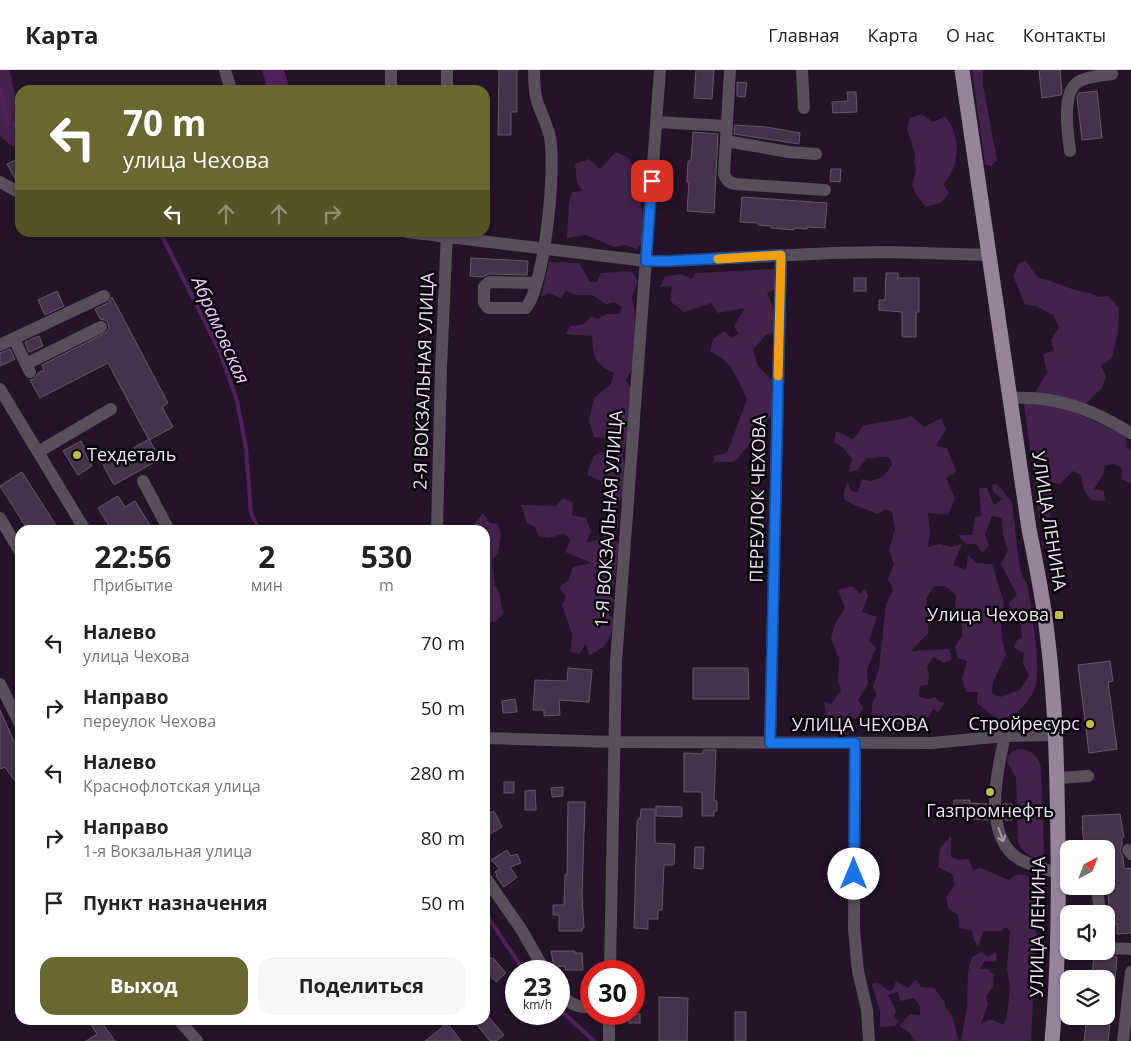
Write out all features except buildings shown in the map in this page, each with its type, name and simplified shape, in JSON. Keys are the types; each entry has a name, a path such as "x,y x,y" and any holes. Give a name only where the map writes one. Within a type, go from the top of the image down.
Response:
{"main road":[{"name":"УЛИЦА ЛЕНИНА","path":"962,70 1029,529 1047,632 1056,736 1060,905"},
{"name":"УЛИЦА ЛЕНИНА","path":"1052,1041 1061,960"}],"street":[{"path":"225,70 229,85"},
{"path":"391,70 391,85"},
{"path":"447,70 447,85"},
{"path":"534,70 537,99 547,128 551,148 545,249 536,283"},
{"name":"1-Я ВОКЗАЛЬНАЯ УЛИЦА","path":"610,960 616,662 660,70"},
{"path":"730,70 724,174 730,183 825,190"},
{"path":"802,70 804,108"},
{"path":"1070,151 1066,114 1072,88 1084,79 1113,77"},
{"path":"656,122 727,126"},
{"path":"726,141 789,152 816,154"},
{"path":"0,182 15,190"},
{"name":"2-Я ВОКЗАЛЬНАЯ УЛИЦА","path":"437,525 447,237"},
{"path":"461,237 646,261 888,252 989,255"},
{"name":"ПЕРЕУЛОК ЧЕХОВА","path":"770,743 781,255"},
{"path":"0,345 104,296"},
{"path":"14,339 28,368 101,328"},
{"path":"0,389 82,525"},
{"path":"1011,398 1032,397 1070,404 1116,424 1131,433"},
{"path":"38,452 111,409"},
{"path":"143,481 166,525"},
{"path":"0,518 15,544"},
{"path":"0,684 15,714"},
{"path":"1005,736 996,782 996,812 1001,836 1006,847 1017,858 1030,865 1058,873"},
{"name":"УЛИЦА ЧЕХОВА","path":"490,738 614,742 932,743 1005,736 1056,736"},
{"path":"855,743 854,930 858,971 867,1010 869,1041"},
{"path":"1057,778 1088,776"},
{"path":"490,884 521,929 539,960"},
{"path":"1115,948 1131,949"},
{"path":"1123,1041 1131,972"},
{"path":"183,1025 197,1041"},
{"path":"609,1025 610,1041"}],"shaded area":[{"path":"0,70 9,70 15,93 15,146 13,147 0,136"},
{"path":"972,70 983,70 983,85 997,160 991,166 985,164"},
{"path":"922,114 933,122 945,116 954,132 957,150 953,168 943,184 949,193 942,202 926,207 917,196 912,185 916,171 914,163 915,153 907,130 910,118"},
{"path":"616,152 627,157 636,169 647,170 642,185 634,193 641,200 644,239 637,249 625,245 614,247 586,235 567,238 569,203 572,192 583,191 577,183 575,164 589,159 600,169"},
{"path":"1026,261 1038,278 1091,293 1098,297 1108,296 1119,308 1118,332 1112,358 1101,366 1106,376 1102,388 1084,405 1053,395 1034,394 1047,373 1043,354 1054,351 1051,340 1059,327 1053,315 1036,306 1025,305 1013,276 1019,263"},
{"path":"549,262 579,263 590,282 597,282 601,273 631,271 638,281 632,297 635,313 633,369 625,380 631,388 627,437 623,454 625,479 623,495 618,504 618,528 611,538 619,543 614,584 609,595 614,600 609,615 613,619 610,637 604,646 589,655 586,644 579,654 571,652 572,633 562,605 566,597 559,587 568,581 573,567 592,563 565,552 571,539 563,534 549,538 539,536 535,527 527,523 521,505 556,506 563,498 573,502 572,515 586,518 591,531 586,543 603,538 613,486 587,475 594,455 615,449 617,440 594,437 589,420 594,398 611,384 614,373 602,366 596,359 592,336 566,334 570,326 582,325 592,317 598,319 606,314 619,314 622,307 614,302 606,304 592,295 576,295 566,291 561,298 549,293 541,297"},
{"path":"774,269 775,289 767,293 775,310 773,332 766,335 753,350 758,366 774,382 772,414 734,462 714,462 714,456 727,453 747,399 729,365 710,351 713,339 725,331 731,338 739,334 734,326 745,308 718,313 711,303 684,312 670,301 672,286 660,287 665,276 681,274 692,279 695,273"},
{"path":"1024,403 1054,404 1088,418 1127,437 1125,447 1131,449 1131,484 1122,479 1122,468 1114,464 1105,466 1103,475 1094,489 1104,491 1105,501 1091,500 1083,488 1081,475 1073,471 1060,484 1051,482 1053,496 1050,513 1057,530 1050,549 1042,545 1045,524 1039,518"},
{"path":"912,416 924,427 941,418 946,429 936,446 947,448 956,471 946,478 955,498 948,515 928,513 930,531 928,547 939,544 951,547 962,544 953,565 966,570 968,555 977,563 992,564 1004,603 1001,620 1002,640 1006,655 993,682 992,693 1000,697 1020,690 1029,675 1023,664 1024,653 1014,648 1017,640 1022,638 1021,621 1013,614 1009,603 1017,595 1001,564 1008,550 1003,535 1002,518 992,516 985,534 989,546 982,552 976,544 966,544 958,535 972,535 975,517 981,516 979,488 987,488 994,505 1002,499 993,491 992,485 997,484 1012,502 1019,562 1022,575 1028,586 1037,653 1037,679 1035,688 1025,705 1016,713 999,721 977,703 978,692 966,692 962,679 967,661 958,658 955,647 962,636 962,625 954,619 956,595 945,586 934,586 926,599 929,613 928,633 911,651 949,649 952,659 944,663 934,657 927,666 928,685 920,686 919,697 928,699 935,697 939,702 945,703 938,712 933,709 929,717 917,720 911,715 905,724 879,724 871,715 873,701 877,695 873,687 879,668 886,604 893,590 888,579 894,564 889,550 895,529 892,512 886,509 877,514 852,504 844,499 844,491 848,483 851,491 858,492 862,479 870,481 883,477 892,465 890,458 866,458 858,470 849,472 852,459 843,448 834,442 836,431 852,439 857,435 862,426"},
{"path":"483,513 490,523 498,524 501,534 498,552 492,562 495,585 500,594 503,614 495,622 490,622 490,525 474,525"},
{"path":"853,586 860,594 864,589 868,595 862,612 877,617 869,640 876,648 867,669 868,684 858,700 863,707 858,717 845,722 827,719 824,701 831,704 841,691 838,682 839,659 831,638 836,622 845,608 838,590"},
{"path":"1021,749 1029,751 1034,755 1041,768 1044,851 1043,855 1038,859 1025,853 1018,841 1016,778 1007,762 1011,753"},
{"path":"951,836 951,857 959,860 969,859 973,870 981,868 1009,880 1018,874 1026,875 1029,877 1029,893 1043,895 1037,908 1038,918 1045,920 1035,932 1041,939 1035,952 1038,956 1031,992 1033,1002 1031,1041 961,1041 967,1008 968,972 972,957 982,952 988,957 996,952 997,961 985,961 979,969 988,969 994,976 993,986 986,997 988,1004 981,1024 990,1019 1004,1025 1010,989 1007,969 1010,931 1006,927 1001,931 984,931 978,946 974,941 972,931 959,928 958,915 948,908 946,897 955,885 952,874 938,867 940,848"},
{"path":"916,979 921,987 934,988 945,1002 945,1007 952,1016 959,1041 914,1041 910,1033 899,1026 910,1014 920,1015 920,1006 914,998 900,1001 898,992 888,995 896,1011 894,1016 899,1021 895,1026 880,1027 880,1012 872,984 878,983 889,991 893,989 896,981 908,988"}],"waterway":[{"path":"273,70 278,85"},
{"name":"Абрамовская","path":"0,89 8,123 15,126"},
{"name":"Абрамовская","path":"162,237 220,352 237,401 246,448 251,513 257,525"},
{"name":"Абрамовская","path":"490,920 517,960"},
{"name":"Абрамовская","path":"570,1019 594,1041"}],"slow traffic":[{"path":"718,259 781,255 778,376"}],"place":[{"name":"Техдеталь","path":"77,455"},
{"name":"Улица Чехова","path":"1059,615"},
{"name":"Стройресурс","path":"1090,724"},
{"name":"Газпромнефть","path":"990,792"}],"route":[{"path":"652,181 646,261 781,255 770,743 855,743 854,874"}]}
